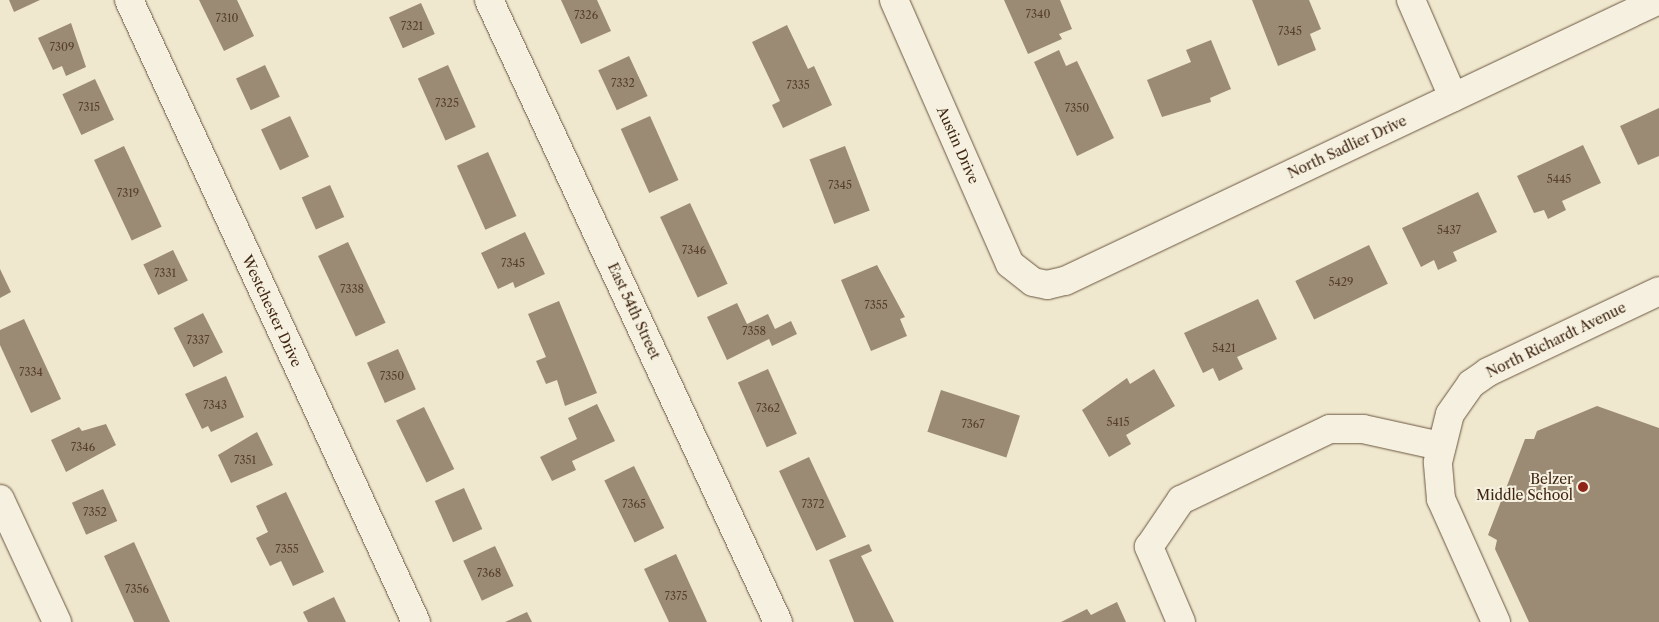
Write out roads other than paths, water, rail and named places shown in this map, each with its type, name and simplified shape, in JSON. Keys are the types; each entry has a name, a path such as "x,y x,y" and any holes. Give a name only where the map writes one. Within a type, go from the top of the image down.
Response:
{"street":[{"name":"Westchester Drive","path":"129,0 416,622"},
{"name":"East 54th Street","path":"490,0 778,622"},
{"name":"Austin Drive","path":"894,0 1010,264 1033,282"},
{"path":"1411,0 1453,97"},
{"name":"North Sadlier Drive","path":"1033,282 1065,281 1659,0"},
{"name":"North Richardt Avenue","path":"1496,622 1441,499 1440,446 1450,414 1471,384 1507,361 1659,291"},
{"path":"1181,622 1149,547 1181,500 1330,429 1364,429 1440,446"},
{"path":"0,500 57,622"}],"place":[{"name":"Belzer Middle School","path":"1583,487"}]}
